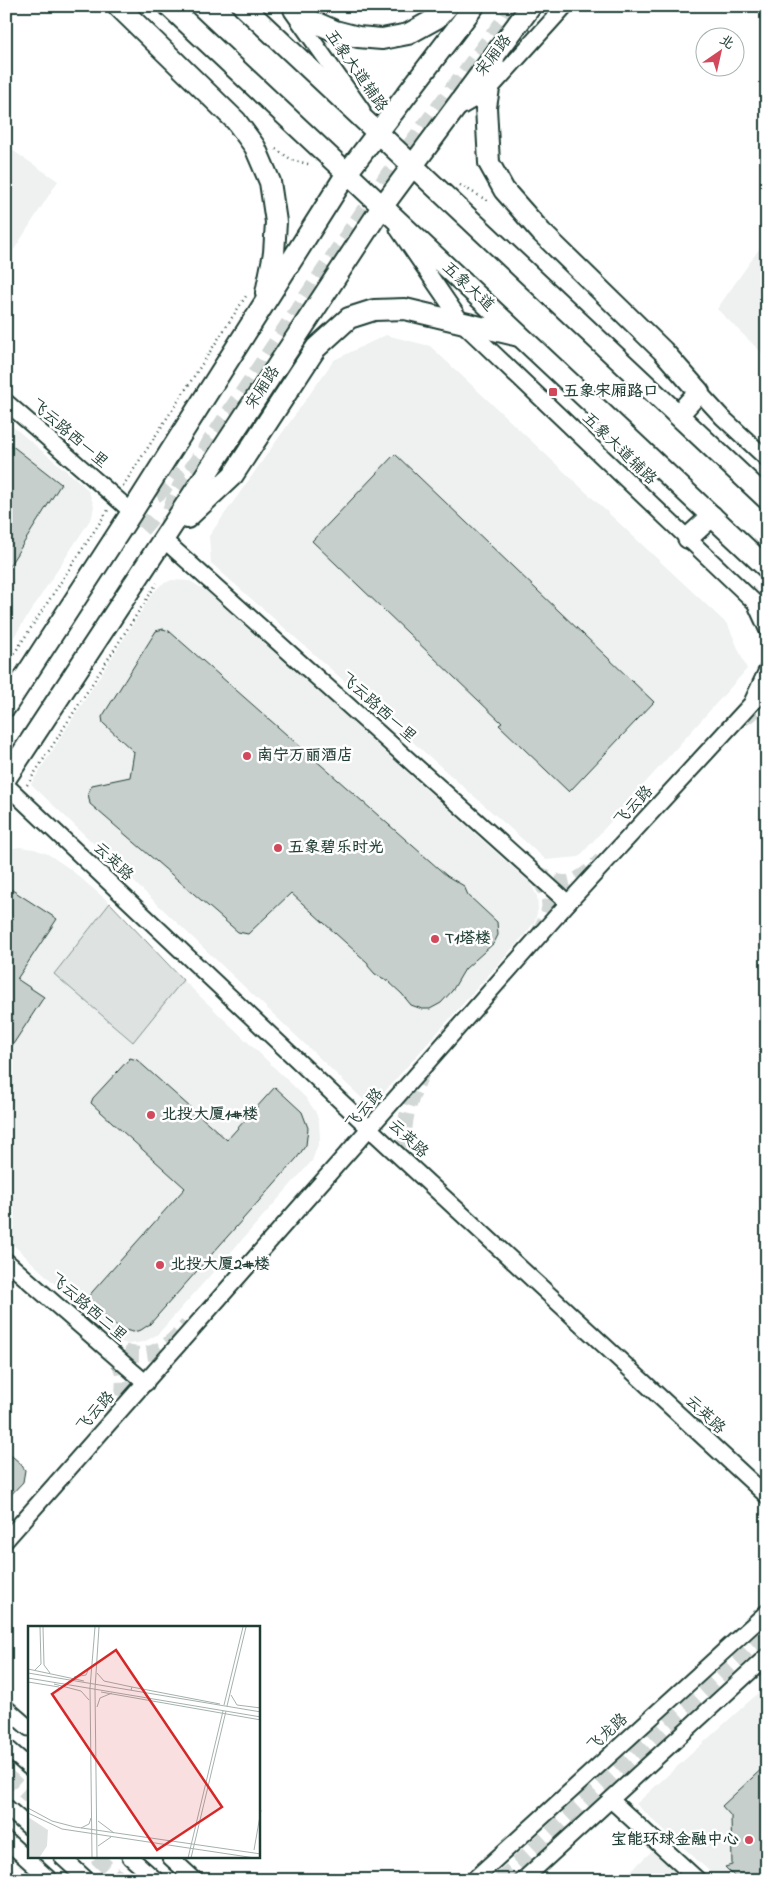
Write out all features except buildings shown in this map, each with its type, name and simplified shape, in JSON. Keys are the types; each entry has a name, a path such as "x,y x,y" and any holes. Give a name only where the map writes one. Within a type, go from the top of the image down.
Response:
{"main road":[{"path":"118,6 236,121 255,147 270,182 276,222 274,253 263,305"},
{"name":"五象大道","path":"169,6 767,568"},
{"path":"243,6 767,499"},
{"path":"295,6 312,21 335,31 358,37 382,39 408,34 437,18 448,6"},
{"path":"6,706 132,512 347,173 474,6"},
{"name":"宋厢路","path":"6,778 382,207 531,6"},
{"path":"494,56 486,108 489,163 504,190 541,232 663,351 699,392 678,415"},
{"path":"164,540 233,475 316,348 349,318 374,310 405,308 463,324 520,336"},
{"path":"688,538 712,516"}],"street":[{"name":"五象大道辅路","path":"288,6 378,132"},
{"path":"452,113 488,92 565,6"},
{"name":"五象大道辅路","path":"382,207 463,324 767,614"},
{"path":"699,392 722,417 767,459"},
{"name":"飞云路西一里","path":"6,402 132,512"},
{"name":"飞云路西一里","path":"164,540 568,903"},
{"path":"755,603 767,629"},
{"name":"飞云路","path":"752,703 767,670"},
{"name":"飞云路","path":"6,1540 568,903 752,703 767,691"},
{"name":"云英路","path":"6,785 370,1129 767,1496"},
{"name":"飞云路西二里","path":"6,1261 146,1383"},
{"name":"飞龙路","path":"473,1880 767,1612"},
{"path":"523,1880 767,1656"},
{"path":"6,1708 28,1727"},
{"path":"6,1747 28,1766"},
{"path":"611,1800 698,1880"},
{"path":"6,1807 28,1826"},
{"path":"6,1840 50,1880"},
{"path":"63,1858 87,1880"},
{"path":"131,1858 156,1880"},
{"path":"171,1858 195,1880"}],"path":[{"path":"276,149 292,160 319,167"},
{"path":"457,184 491,202"},
{"path":"6,666 250,290 270,273"}],"shaded area":[{"path":"6,146 58,181 10,256 6,254"},
{"path":"767,238 767,358 717,309"},
{"path":"386,335 430,346 728,625 747,669 579,857 546,860 211,563 209,536 334,360"},
{"path":"6,421 81,483 89,492 94,506 92,517 6,649"},
{"path":"172,580 190,581 205,590 530,883 537,896 538,909 535,921 527,932 371,1107 31,784 153,593 162,584"},
{"path":"19,847 34,849 48,854 70,869 110,903 54,974 132,1042 183,980 305,1097 315,1111 319,1121 320,1139 312,1161 158,1334 144,1342 128,1344 109,1335 6,1238 6,850"},
{"path":"110,903 183,980 133,1042 54,974"},
{"name":"宝能环球金融中心","path":"767,1685 767,1880 719,1880 636,1804"},
{"path":"652,1851 684,1880 621,1880"},
{"path":"6,1863 25,1880 6,1880"}],"tunnel":[{"path":"169,533 168,515 179,487 387,175 514,6"},
{"path":"134,501 142,501 161,492 180,469"},
{"path":"124,504 171,545"},
{"path":"743,719 767,702"},
{"path":"534,871 553,880 566,883 583,876 601,860"},
{"path":"538,878 546,893 549,905 539,932"},
{"path":"417,1172 410,1158 405,1133 409,1108 424,1069"},
{"path":"104,1341 113,1348 125,1352 144,1354 160,1349 174,1339 187,1325"},
{"path":"111,1417 120,1402 123,1386 122,1370 115,1355"},
{"path":"500,1880 767,1632"},
{"path":"6,1775 28,1795"},
{"path":"97,1858 121,1880"}],"place":[{"name":"五象宋厢路口","path":"553,392"},
{"name":"南宁万丽酒店","path":"247,756"},
{"name":"五象碧乐时光","path":"278,848"},
{"name":"T1塔楼","path":"435,939"},
{"name":"北投大厦1#楼","path":"151,1115"},
{"name":"北投大厦2#楼","path":"160,1265"},
{"name":"宝能环球金融中心","path":"749,1840"}]}
